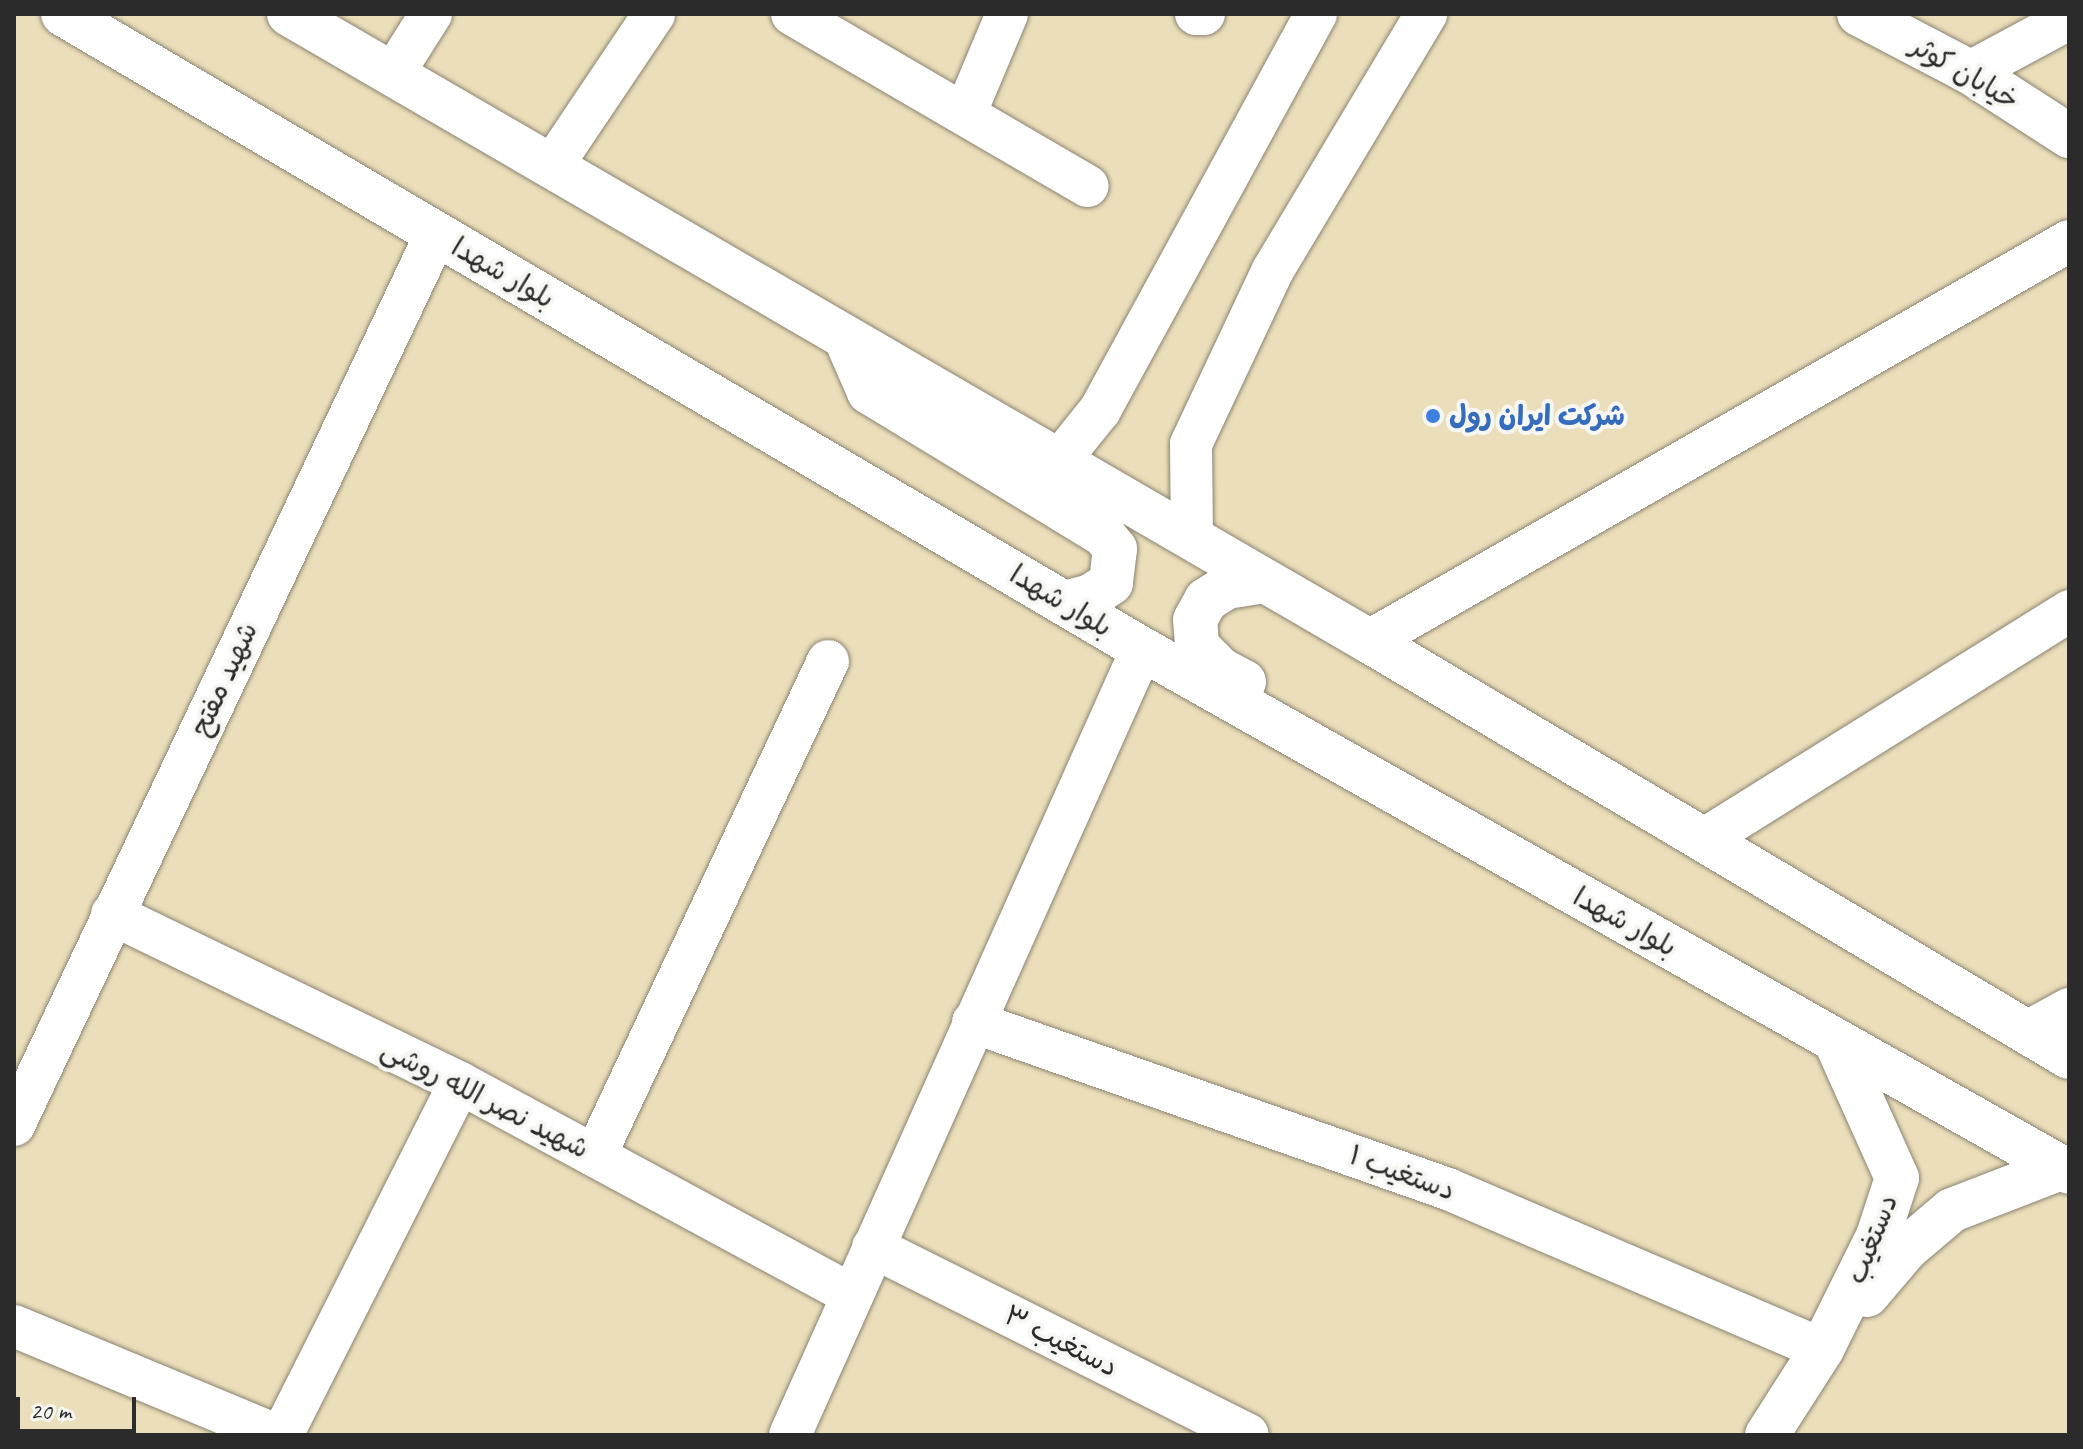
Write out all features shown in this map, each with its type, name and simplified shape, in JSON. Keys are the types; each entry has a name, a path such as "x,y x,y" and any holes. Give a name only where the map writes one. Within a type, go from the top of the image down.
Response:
{"main road":[{"name":"بلوار شهدا","path":"63,14 1142,649 2065,1170"},
{"path":"289,14 1369,641 2069,1057"},
{"name":"خیابان کوثر","path":"1859,14 1970,72 2069,136"},
{"path":"845,337 869,392 1103,534 1115,549 1111,583 1091,596 1064,603"},
{"path":"1263,581 1227,587 1206,600 1195,620 1197,646 1220,669 1314,721 1374,780"},
{"name":"دستغیب","path":"1822,1349 1878,1236 1897,1178 1835,1040"},
{"path":"1767,1435 1822,1349 1906,1249 1952,1210 2065,1170"}],"street":[{"path":"393,74 431,14"},
{"path":"552,166 654,14"},
{"path":"965,114 1007,14"},
{"path":"1196,14 1204,14"},
{"path":"1059,461 1100,410 1316,14"},
{"path":"1192,539 1191,444 1273,270 1426,14"},
{"path":"1970,72 2069,19"},
{"path":"816,20 965,114 1088,186"},
{"name":"شهید مفتح","path":"14,1125 436,234"},
{"path":"1369,641 2069,241"},
{"path":"1703,840 2069,611"},
{"path":"790,1435 1142,649"},
{"path":"595,1156 828,661"},
{"name":"شهید نصر الله روشی","path":"112,914 460,1083 852,1295"},
{"path":"2027,1032 2069,1009"},
{"name":"دستغیب ۱","path":"973,1022 1448,1189 1822,1349"},
{"path":"14,1326 260,1432 460,1083"},
{"name":"دستغیب ۳","path":"873,1247 1248,1435"}],"place":[{"name":"شرکت ایران رول","path":"1433,416"}]}
